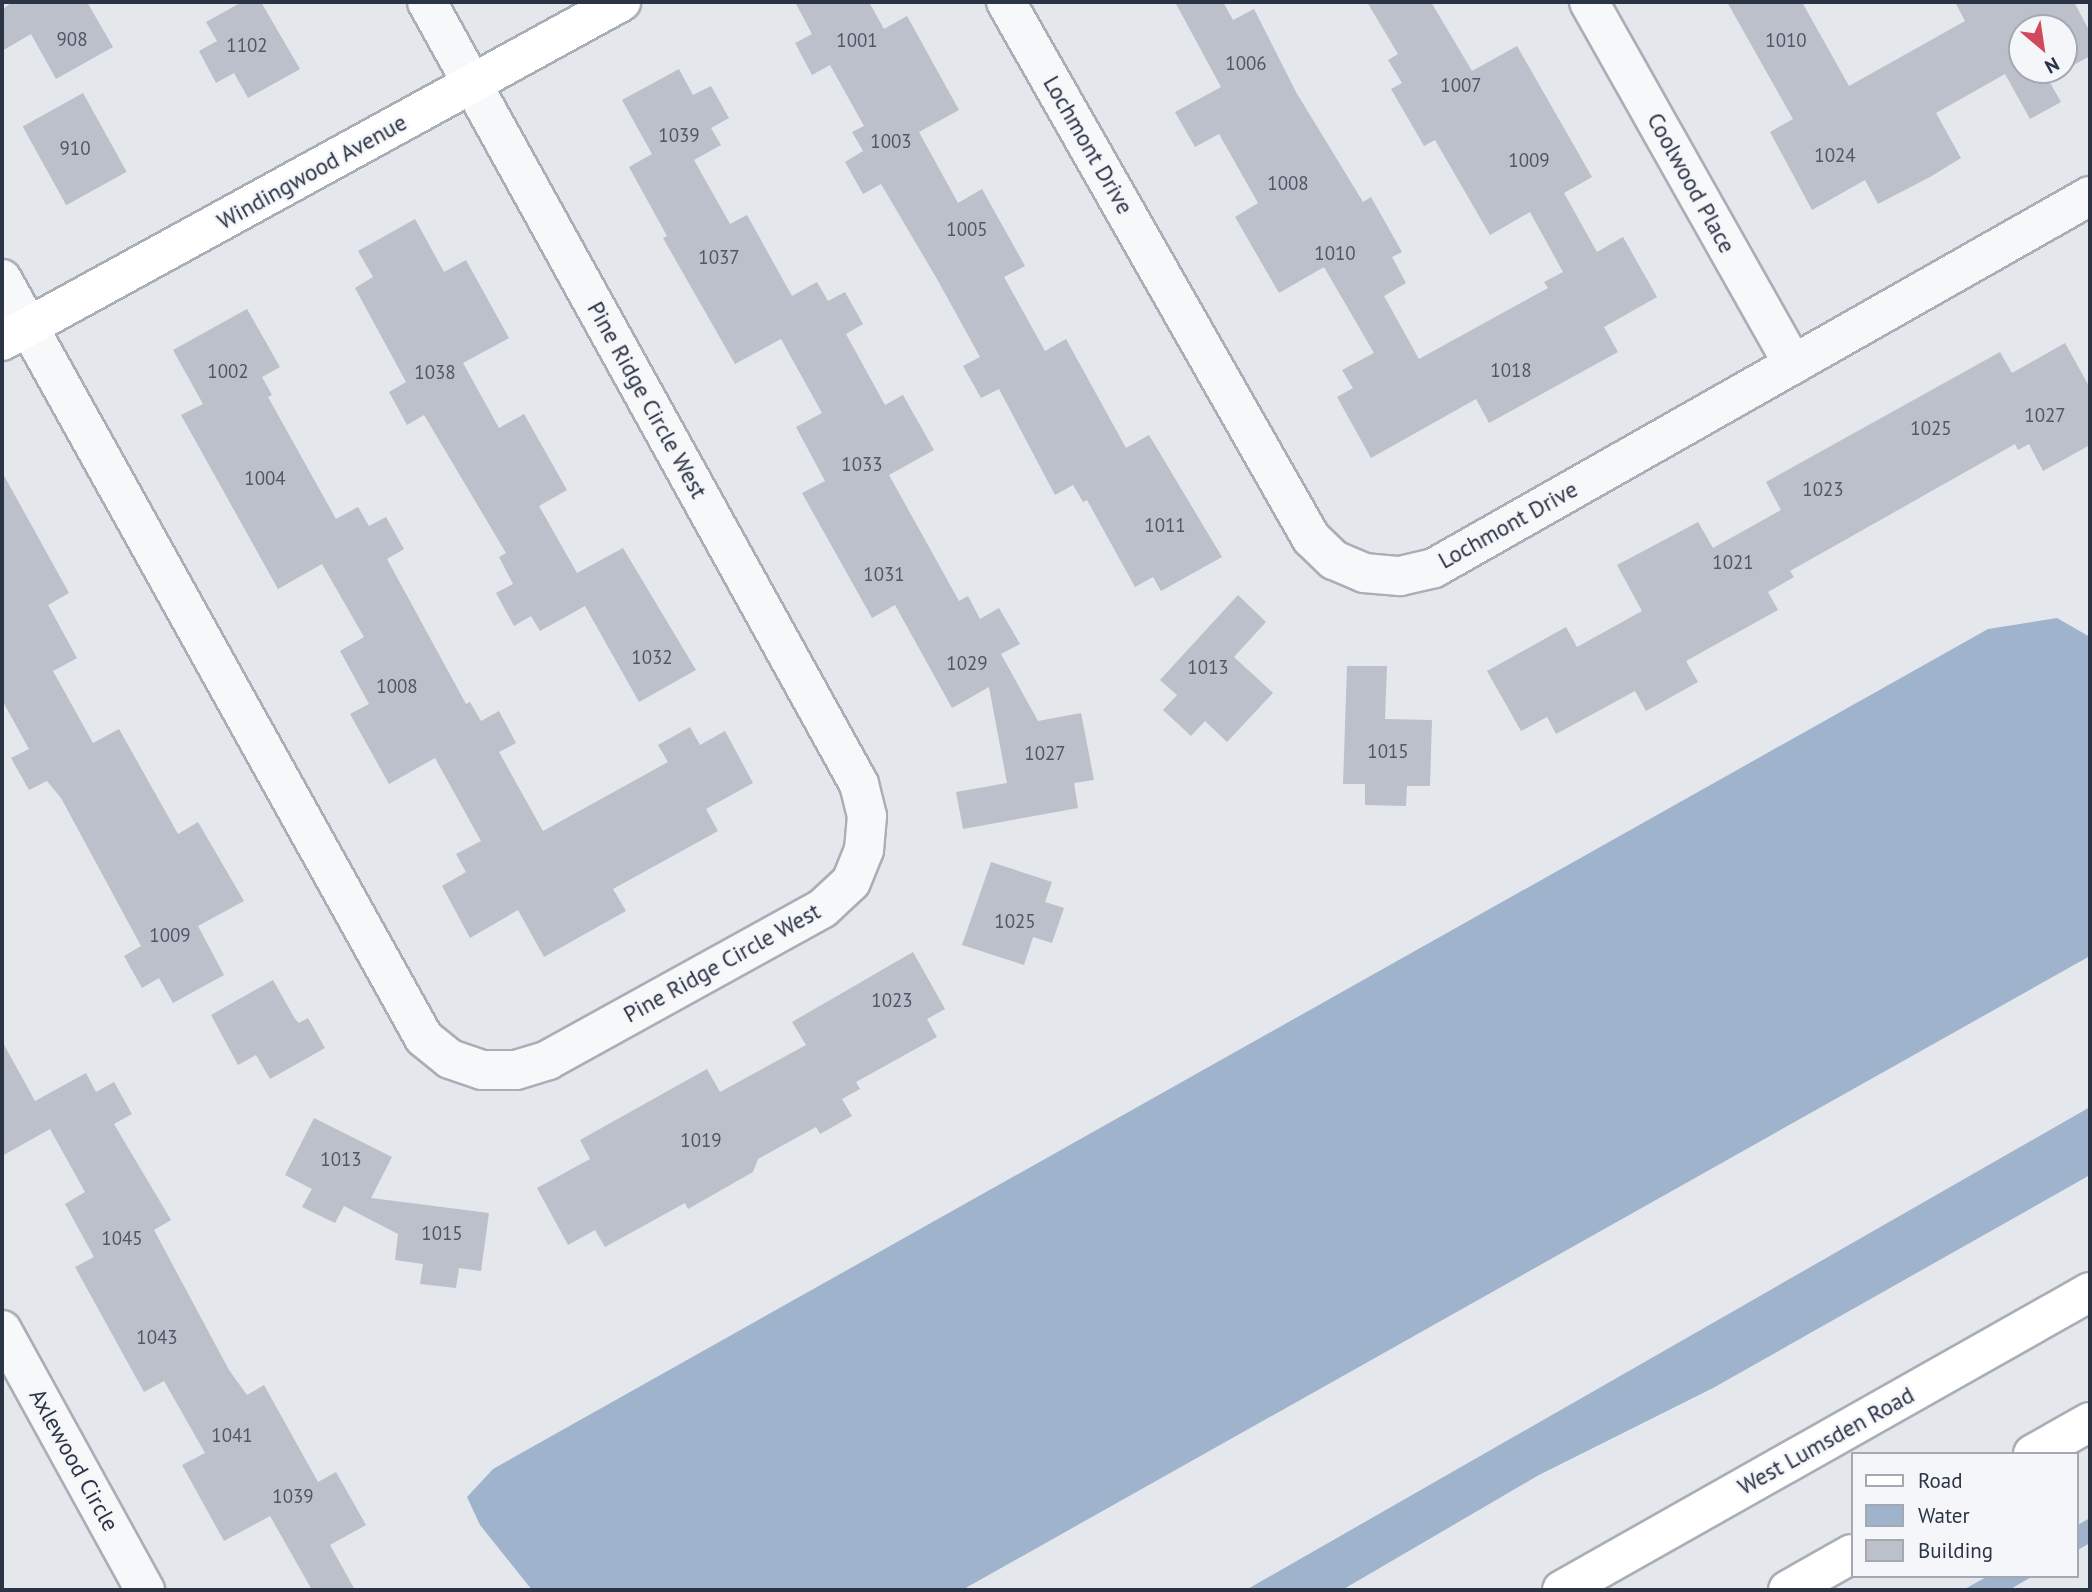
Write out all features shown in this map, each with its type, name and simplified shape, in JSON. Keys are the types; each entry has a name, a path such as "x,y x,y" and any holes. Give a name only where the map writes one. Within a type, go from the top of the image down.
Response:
{"main road":[{"name":"Windingwood Avenue","path":"15,334 621,2"},
{"name":"West Lumsden Road","path":"1562,1590 2090,1292"},
{"path":"2037,1452 2090,1422"},
{"path":"1788,1590 1850,1555"}],"street":[{"name":"Pine Ridge Circle West","path":"2,279 15,334 424,1038 450,1059 482,1070 516,1070 560,1053 823,908 851,882 864,850 867,816 859,785 427,2"},
{"name":"Lochmont Drive","path":"1006,2 1311,538 1335,560 1364,573 1400,576 1434,568 2090,196"},
{"name":"Coolwood Place","path":"1588,2 1793,364"},
{"name":"Axlewood Circle","path":"2,1330 145,1590"}],"water":[{"path":"2057,618 2090,637 2090,956 962,1590 532,1590 480,1525 467,1497 493,1469 1988,629"},
{"path":"2090,1107 2090,1175 1713,1388 1539,1475 1342,1590 1246,1590"},
{"path":"2090,1518 2090,1543 2078,1550 2078,1525"},
{"path":"1984,1578 2030,1578 2009,1590 1963,1590"}],"building":[{"path":"12,2 87,2 113,47 56,79 31,34 2,51 2,10"},
{"path":"242,2 261,2 300,69 248,98 234,73 216,83 199,51 217,41 206,22"},
{"path":"795,2 869,2 884,29 907,16 959,110 919,132 958,203 982,189 1025,266 1004,277 1045,351 1066,339 1126,448 1149,435 1222,557 1161,591 1153,577 1135,587 1087,500 1083,502 1073,485 1055,495 999,389 981,398 963,366 980,357 881,184 863,194 845,162 863,151 852,132 864,126 830,65 812,75 795,43 812,34"},
{"path":"1175,2 1223,2 1233,20 1254,9 1296,92 1363,202 1371,197 1402,252 1392,257 1406,283 1384,296 1419,359 1548,288 1544,282 1563,272 1530,212 1490,235 1435,140 1424,146 1391,89 1402,83 1388,60 1398,54 1367,2 1431,2 1472,71 1517,46 1592,177 1564,193 1597,252 1623,237 1657,297 1604,327 1618,352 1489,423 1476,399 1371,458 1337,397 1353,388 1342,370 1374,353 1324,267 1279,293 1235,217 1258,203 1219,134 1195,147 1175,112 1221,87"},
{"path":"1727,2 1802,2 1849,86 1965,21 1955,2 2074,2 2090,32 2090,56 2078,63 2078,14 2008,14 2008,79 2005,74 1936,113 1961,158 1878,204 1865,180 1812,210 1770,132 1793,119"},
{"path":"679,69 693,95 711,86 729,118 711,128 721,145 694,160 730,224 747,215 792,296 817,282 828,301 845,292 863,324 846,334 885,405 903,395 934,450 889,475 959,601 968,596 980,619 999,608 1020,644 1001,654 1038,721 1081,713 1094,780 1074,783 1078,808 963,829 956,792 1007,783 989,687 952,708 895,605 872,618 802,493 825,481 796,427 822,413 781,339 735,364 663,238 667,236 629,167 652,154 622,100"},
{"path":"2011,84 2051,84 2061,102 2030,119"},
{"path":"83,93 127,172 66,205 23,126"},
{"path":"415,219 444,272 466,260 509,338 463,363 499,428 524,414 567,490 539,506 577,573 623,548 696,670 639,702 585,606 540,631 531,616 514,626 496,593 513,584 499,557 506,553 424,415 407,425 389,392 406,382 355,288 373,277 358,251"},
{"path":"247,309 280,367 262,377 272,395 268,397 336,519 358,507 369,526 386,517 404,549 387,559 466,704 470,702 481,721 499,711 516,743 499,752 543,831 668,762 658,745 690,727 700,745 725,731 753,783 706,809 718,831 613,889 626,911 544,957 518,910 470,938 442,886 466,872 456,854 481,841 435,758 389,784 350,714 369,704 340,651 364,637 322,564 278,589 181,415 203,404 173,350"},
{"path":"2065,343 2090,388 2090,445 2043,471 2029,444 2018,450 2015,444 1790,571 1794,577 1768,592 1778,610 1686,661 1698,682 1646,711 1635,691 1556,734 1547,717 1521,731 1487,671 1566,627 1577,647 1642,611 1617,565 1698,522 1713,548 1781,510 1766,482 2000,352 2012,373"},
{"path":"2,472 69,593 48,605 77,658 53,671 93,743 119,729 178,834 198,822 244,901 198,926 224,975 173,1003 159,978 142,988 124,956 141,946 61,798 47,781 29,790 11,758 29,749 2,700"},
{"path":"1238,595 1266,622 1234,657 1273,693 1227,742 1205,721 1191,736 1163,710 1177,695 1160,680"},
{"path":"1347,666 1387,666 1385,719 1432,720 1430,786 1407,786 1406,806 1365,805 1365,784 1343,784"},
{"path":"991,862 1052,882 1045,902 1064,908 1052,943 1033,937 1024,965 962,945"},
{"path":"913,952 945,1009 927,1019 937,1037 856,1082 860,1089 842,1099 852,1116 820,1134 816,1127 758,1159 753,1172 688,1209 685,1203 605,1247 595,1230 568,1245 537,1188 590,1159 580,1140 707,1069 720,1092 806,1045 792,1022"},
{"path":"273,980 295,1019 299,1023 308,1018 325,1048 270,1079 256,1055 238,1065 211,1015"},
{"path":"2,1041 35,1101 86,1073 96,1092 114,1082 132,1114 114,1124 171,1220 154,1230 229,1370 247,1395 264,1385 318,1482 336,1472 366,1525 330,1545 355,1590 312,1590 270,1516 224,1541 182,1465 205,1453 164,1381 144,1392 75,1267 94,1257 65,1204 85,1192 50,1129 2,1156"},
{"path":"314,1118 392,1157 371,1198 489,1213 481,1271 459,1268 456,1288 420,1284 423,1264 395,1260 398,1234 344,1206 335,1223 302,1207 312,1189 285,1175"}]}
